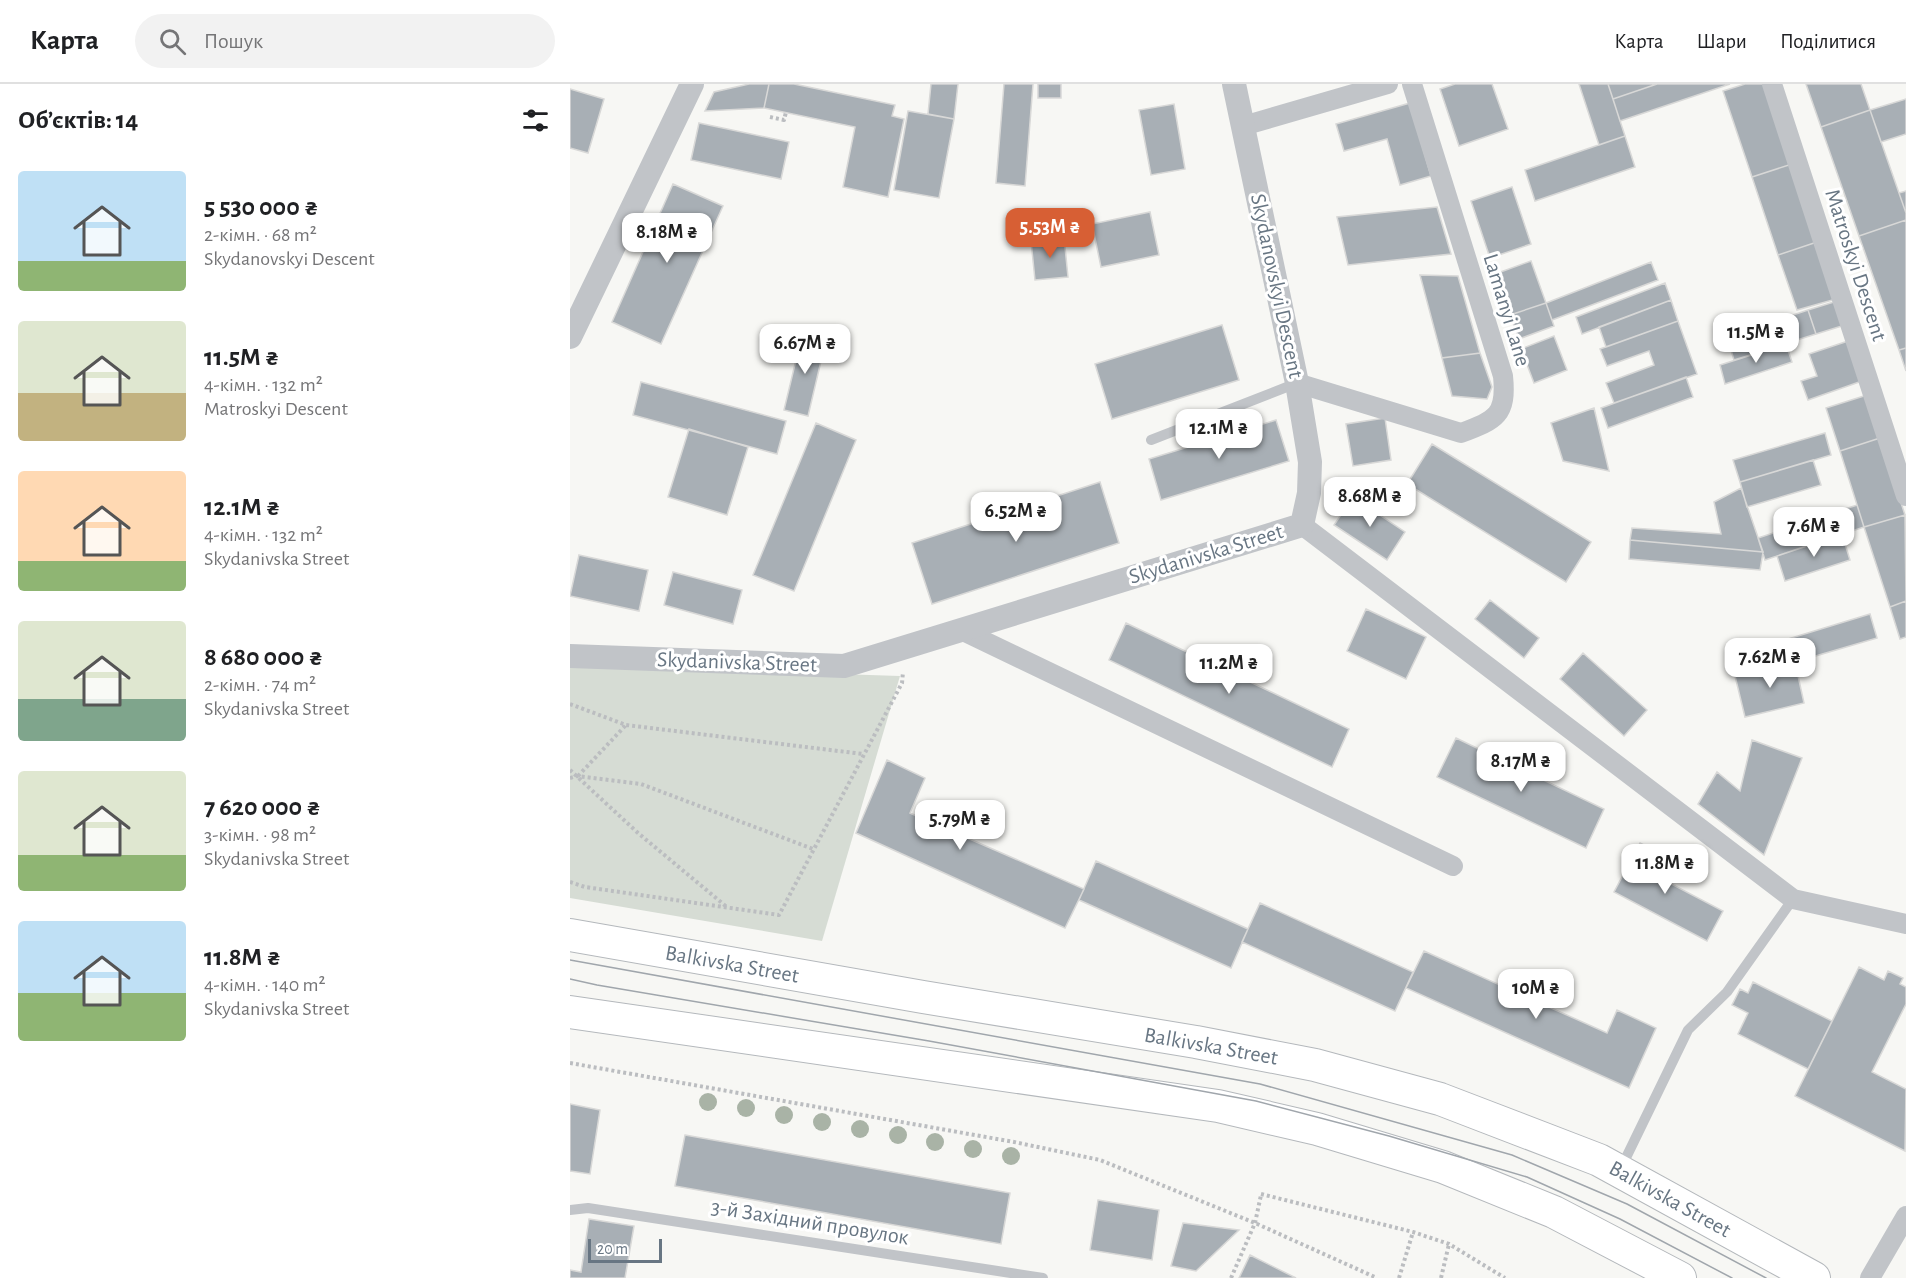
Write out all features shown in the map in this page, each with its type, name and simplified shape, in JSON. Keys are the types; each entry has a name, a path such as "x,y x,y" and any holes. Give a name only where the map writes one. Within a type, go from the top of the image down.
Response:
{"main road":[{"name":"Balkivska Street","path":"570,935 1196,1042 1315,1065 1440,1099 1599,1160 1814,1278"},
{"path":"570,1012 1218,1106 1317,1130 1443,1167 1554,1212 1680,1278"}],"street":[{"path":"570,337 692,84"},
{"name":"Skydanovskyi Descent","path":"1234,84 1297,383 1310,462 1309,493 1302,525"},
{"path":"1243,126 1388,84"},
{"name":"Lamanyi Lane","path":"1297,383 1461,433 1483,425 1501,412 1505,395 1503,376 1412,84"},
{"name":"Matroskyi Descent","path":"1772,84 1906,496"},
{"name":"Skydanivska Street","path":"570,656 844,666 1302,525 1793,899 1906,924"},
{"path":"962,630 1453,867"},
{"path":"1870,1278 1906,1216"}],"lane":[{"path":"1151,440 1297,383"},
{"path":"1620,1171 1688,1030 1727,992 1793,899"},
{"name":"3-й Західний провулок","path":"570,1210 588,1208 1043,1278"}],"path":[{"path":"770,117 784,120 786,112"},
{"path":"570,882 585,887 779,915 902,683 904,648"},
{"path":"570,704 626,725 863,754"},
{"path":"577,776 626,725"},
{"path":"570,770 638,833 728,908"},
{"path":"570,778 577,776 641,784 813,849"},
{"path":"570,1063 1014,1142 1100,1160 1255,1222 1377,1278"},
{"path":"1231,1278 1255,1222 1261,1195 1413,1232 1449,1244 1505,1278"},
{"path":"1399,1278 1413,1232"},
{"path":"1441,1278 1449,1244"}],"shaded area":[{"path":"570,665 900,676 822,941 570,898"}],"building":[{"path":"749,84 769,84 764,108 705,111 714,92"},
{"path":"769,84 794,84 895,105 892,116 904,119 888,197 843,187 855,127 764,108"},
{"path":"931,84 958,84 954,119 928,114"},
{"path":"1004,84 1033,84 1025,186 996,183"},
{"path":"1038,84 1061,84 1061,98 1038,98"},
{"path":"1455,84 1492,84 1508,129 1459,146 1440,89"},
{"path":"1579,84 1608,84 1625,136 1599,145"},
{"path":"1608,84 1657,84 1613,99"},
{"path":"1657,84 1730,84 1620,121 1613,99"},
{"path":"1745,84 1768,84 1795,163 1752,177 1723,91"},
{"path":"1806,84 1861,84 1870,110 1821,127"},
{"path":"570,89 604,99 588,153 570,148"},
{"path":"1906,99 1906,134 1881,142 1870,110"},
{"path":"1410,103 1431,176 1400,185 1387,139 1344,151 1336,124"},
{"path":"1174,104 1185,169 1151,175 1139,110"},
{"path":"1870,110 1906,213 1906,220 1859,236 1821,127"},
{"path":"908,111 954,119 939,198 894,190"},
{"path":"699,123 789,142 781,179 691,160"},
{"path":"1625,136 1635,167 1535,201 1525,170"},
{"path":"1795,163 1820,241 1778,255 1752,177"},
{"path":"673,184 723,206 661,344 612,322"},
{"path":"1512,187 1531,244 1490,258 1471,201"},
{"path":"1906,191 1906,213 1899,193"},
{"path":"1437,207 1451,254 1348,265 1337,217"},
{"path":"1150,212 1159,255 1101,267 1092,224"},
{"path":"1906,220 1906,348 1899,350 1859,236"},
{"path":"1064,237 1068,277 1035,280 1031,241"},
{"path":"1820,241 1836,299 1797,310 1778,255"},
{"path":"1531,261 1546,303 1510,315 1495,274"},
{"path":"1651,262 1658,280 1552,320 1546,303"},
{"path":"1420,275 1458,276 1480,353 1442,358"},
{"path":"1665,283 1671,300 1582,334 1576,317"},
{"path":"1671,300 1678,321 1606,347 1599,327"},
{"path":"1837,301 1845,325 1816,334 1808,310"},
{"path":"1546,303 1554,326 1519,339 1510,315"},
{"path":"1808,310 1816,334 1734,360 1727,337"},
{"path":"1678,321 1697,374 1614,403 1606,383 1654,365 1649,351 1607,366 1600,349"},
{"path":"1222,325 1239,380 1112,419 1095,364"},
{"path":"802,335 826,340 808,416 784,410"},
{"path":"1554,336 1567,370 1534,383 1521,349"},
{"path":"1848,341 1862,381 1808,400 1801,381 1817,376 1809,354"},
{"path":"1786,344 1792,362 1725,384 1720,365"},
{"path":"1906,348 1906,371 1899,350"},
{"path":"1480,353 1492,387 1487,399 1452,396 1442,358"},
{"path":"1686,377 1693,397 1608,428 1601,408"},
{"path":"641,382 786,421 777,454 633,415"},
{"path":"1867,395 1880,438 1840,451 1826,408"},
{"path":"1594,408 1609,471 1563,461 1551,423"},
{"path":"1385,418 1391,460 1353,466 1346,424"},
{"path":"1276,420 1289,461 1161,500 1149,459"},
{"path":"816,423 856,440 794,591 753,575"},
{"path":"689,429 748,447 727,515 668,497"},
{"path":"1825,433 1831,455 1740,482 1733,460"},
{"path":"1880,438 1905,515 1864,527 1840,451"},
{"path":"1432,444 1591,542 1566,582 1407,484"},
{"path":"1813,460 1821,485 1747,507 1740,482"},
{"path":"1100,482 1119,543 932,604 912,543"},
{"path":"1741,488 1763,552 1630,540 1632,528 1721,534 1714,502"},
{"path":"1353,497 1405,532 1387,560 1334,525"},
{"path":"1857,505 1864,527 1765,560 1758,538"},
{"path":"1905,515 1906,601 1890,607 1864,527"},
{"path":"1842,534 1850,560 1785,581 1777,556"},
{"path":"1630,540 1763,552 1760,570 1629,559"},
{"path":"579,555 648,570 639,611 570,596"},
{"path":"673,572 742,590 733,624 664,605"},
{"path":"1490,600 1539,638 1524,658 1475,619"},
{"path":"1906,601 1906,637 1900,639 1890,607"},
{"path":"1366,609 1426,637 1406,679 1347,651"},
{"path":"1870,614 1877,638 1795,662 1788,639"},
{"path":"1126,623 1349,729 1332,767 1109,660"},
{"path":"1583,653 1647,710 1624,736 1560,679"},
{"path":"1795,662 1804,703 1745,717 1735,676"},
{"path":"1456,738 1604,809 1586,848 1437,777"},
{"path":"1752,740 1802,758 1764,855 1698,804 1717,772 1740,791"},
{"path":"887,760 925,778 910,813 1084,889 1065,928 856,833"},
{"path":"1640,843 1666,857 1656,876 1723,911 1707,941 1614,892"},
{"path":"1096,861 1248,929 1231,968 1079,900"},
{"path":"1260,903 1413,972 1395,1011 1242,942"},
{"path":"1424,951 1607,1033 1617,1010 1656,1028 1629,1088 1406,988"},
{"path":"1859,967 1884,980 1888,971 1903,978 1900,984 1906,987 1906,1004 1872,1072 1906,1089 1905,1151 1795,1096"},
{"path":"1753,982 1832,1021 1808,1069 1738,1034 1748,1013 1732,1005 1740,989 1748,993"},
{"path":"570,1104 600,1110 590,1174 570,1171"},
{"path":"685,1135 1010,1193 1001,1244 675,1186"},
{"path":"1098,1200 1159,1210 1152,1260 1090,1250"},
{"path":"589,1219 634,1226 625,1278 570,1278 570,1270 581,1272"},
{"path":"1183,1223 1239,1230 1196,1271 1171,1266"},
{"path":"1250,1255 1296,1278 1239,1278"}],"tram line":[{"path":"570,960 1260,1084 1512,1155 1627,1204 1766,1278"},
{"path":"570,979 929,1041 1256,1101 1389,1136 1527,1177 1620,1219 1732,1278"}]}
